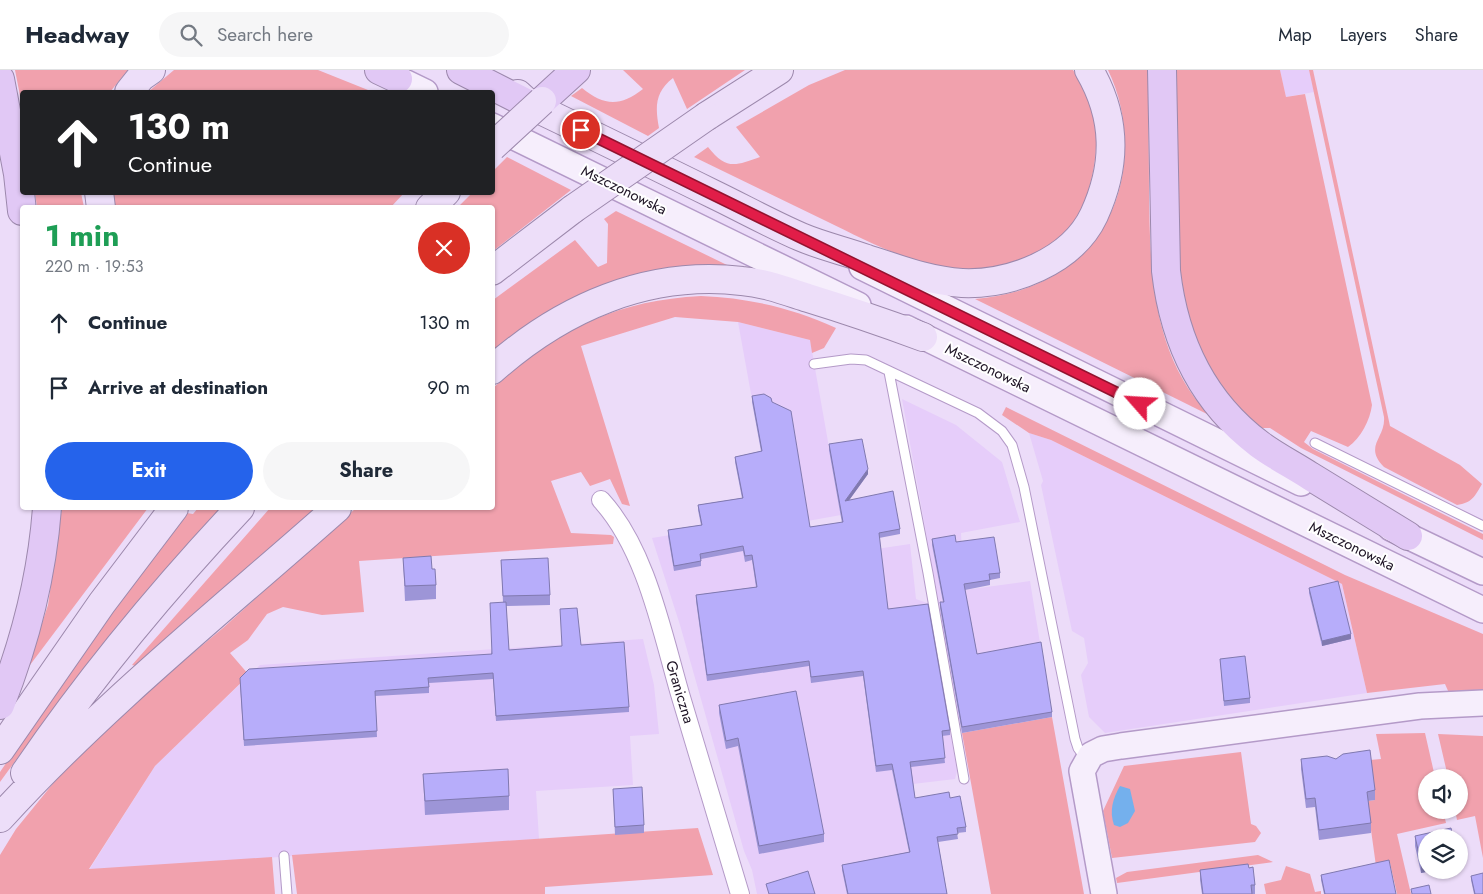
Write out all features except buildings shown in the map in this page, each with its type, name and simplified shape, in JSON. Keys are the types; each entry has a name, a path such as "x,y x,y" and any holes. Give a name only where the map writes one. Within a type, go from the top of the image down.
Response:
{"highway":[{"path":"461,70 536,103 576,70"},
{"path":"1162,70 1166,271 1170,302 1186,354 1198,377 1228,418 1259,444 1408,536"},
{"path":"0,79 20,192"},
{"path":"0,705 12,675 33,600 47,510"}],"main road":[{"path":"131,90 141,77 151,70"},
{"path":"371,70 389,75 421,90"},
{"path":"489,70 536,103 801,237 1483,572"},
{"path":"495,144 566,70"},
{"path":"495,269 572,209 707,116 779,70"},
{"path":"801,237 920,276 961,283 985,283 1012,278 1056,257 1091,222 1104,194 1109,172 1112,146 1107,113 1098,85 1089,70"},
{"name":"Mszczonowska","path":"495,127 1483,610"},
{"path":"433,205 443,195"},
{"path":"495,368 531,339 561,319 591,304 637,287 671,280 742,281 774,287 923,337"},
{"path":"0,750 102,603 172,510"},
{"path":"0,809 85,688 198,553 238,510"},
{"path":"0,818 95,721 335,510"},
{"path":"1104,894 1084,792 1082,771 1087,760 1103,749 1420,706 1483,703"}],"street":[{"name":"Graniczna","path":"601,500 612,512 622,528 654,603 740,894"}],"lane":[{"path":"814,364 851,359 866,360 978,413 1002,431 1012,445 1024,487 1075,739 1078,748 1087,760"},
{"path":"889,372 928,573 964,779"},
{"path":"1315,443 1483,526"},
{"path":"284,856 287,894"}],"shaded area":[{"path":"15,70 128,70 112,90 20,90 20,96"},
{"path":"174,70 318,70 368,90 150,90"},
{"path":"623,70 745,70 687,109 673,78 667,83 658,100 659,128 648,136 571,96 582,88 598,98 612,102 635,95 643,89"},
{"path":"845,70 1073,70 1089,99 1093,114 1096,144 1095,160 1088,192 1072,224 1061,237 1048,247 1018,262 966,271 939,268 890,251 694,157 708,147 720,160 731,164 760,157 736,127 809,85"},
{"path":"1108,70 1148,70 1151,252 1153,282 1158,311 1165,339 1176,366 1190,391 1209,415 975,299 1004,295 1030,287 1055,275 1076,260 1094,240 1108,218 1119,192 1124,163 1125,139 1120,104"},
{"path":"1173,70 1280,70 1286,97 1305,94 1372,405 1364,428 1357,439 1348,447 1311,431 1304,442 1313,449 1483,534 1483,540 1301,448 1270,428 1262,428 1237,408 1197,351 1176,263"},
{"path":"1280,70 1309,70 1314,92 1286,97"},
{"path":"1309,70 1313,70 1390,426 1460,465 1482,484 1470,501 1466,503 1457,505 1384,467 1375,453 1375,447 1384,424 1384,417"},
{"path":"507,157 571,190 495,249 495,205 460,205 470,195 495,195 495,169"},
{"path":"35,195 81,195 84,205 37,205"},
{"path":"113,195 402,195 393,205 115,205"},
{"path":"616,211 727,265 677,268 628,277 609,283 556,308 495,353 495,299 575,240 598,267 607,263 608,224 604,219"},
{"path":"701,296 736,299 770,305 804,315 836,328 824,348 812,353 810,340 738,322 675,317 581,346 630,506 622,504 610,479 590,486 581,472 551,481 571,533 611,535 614,537 613,544 359,561 364,612 322,615 283,607 267,614 248,640 230,653 249,675 155,766 89,869 272,857 275,894 0,894 0,855 16,829 64,770 128,707 223,628 354,510 495,510 495,386 541,350 588,322 640,304"},
{"path":"738,322 810,340 841,515 802,522 809,559 910,544 916,599 927,603 957,771 955,779 896,786 917,894 757,894 752,870 744,851 680,625 652,538 701,530 767,482"},
{"path":"902,399 956,425 1002,462 1020,522 961,533 964,590 1030,581 1052,717 962,733"},
{"path":"1006,407 1345,575 1483,634 1483,691 1449,693 1445,684 1367,693 1342,584 1051,440 1029,433 1002,415"},
{"path":"1029,433 1051,440 1342,584 1367,693 1105,733 1089,717 1081,675 1088,663 1084,638 1072,631 1041,485 1043,481"},
{"path":"62,510 146,510 27,669 48,605"},
{"path":"196,510 219,510 134,607 52,711 0,782 0,772 74,664 187,513 193,514"},
{"path":"268,510 318,510 136,666 132,665"},
{"path":"643,639 654,685 659,734 630,736 633,785 536,791 539,839 89,870 155,766 260,665"},
{"path":"1052,717 1084,894 991,894 962,733"},
{"path":"1425,733 1433,769 1418,769 1418,819 1445,819 1446,823 1397,834 1411,894 1397,894 1390,863 1376,866 1367,801 1375,800 1370,760 1381,759 1376,734"},
{"path":"1438,734 1483,736 1483,858 1475,816 1468,818 1468,769 1446,769"},
{"path":"1241,752 1251,824 1256,826 1261,833 1255,842 1112,858 1103,811 1124,766"},
{"path":"698,828 713,875 545,887 545,894 297,894 292,855"},
{"path":"1258,855 1273,862 1117,883 1116,878 1127,872"},
{"path":"1286,866 1310,874 1315,892 1321,891 1321,894 1266,894 1264,884 1281,880"}],"water":[{"path":"1120,786 1130,789 1135,811 1128,823 1120,827 1114,825 1112,810 1115,795"}],"route":[{"path":"581,130 1140,404"}]}
